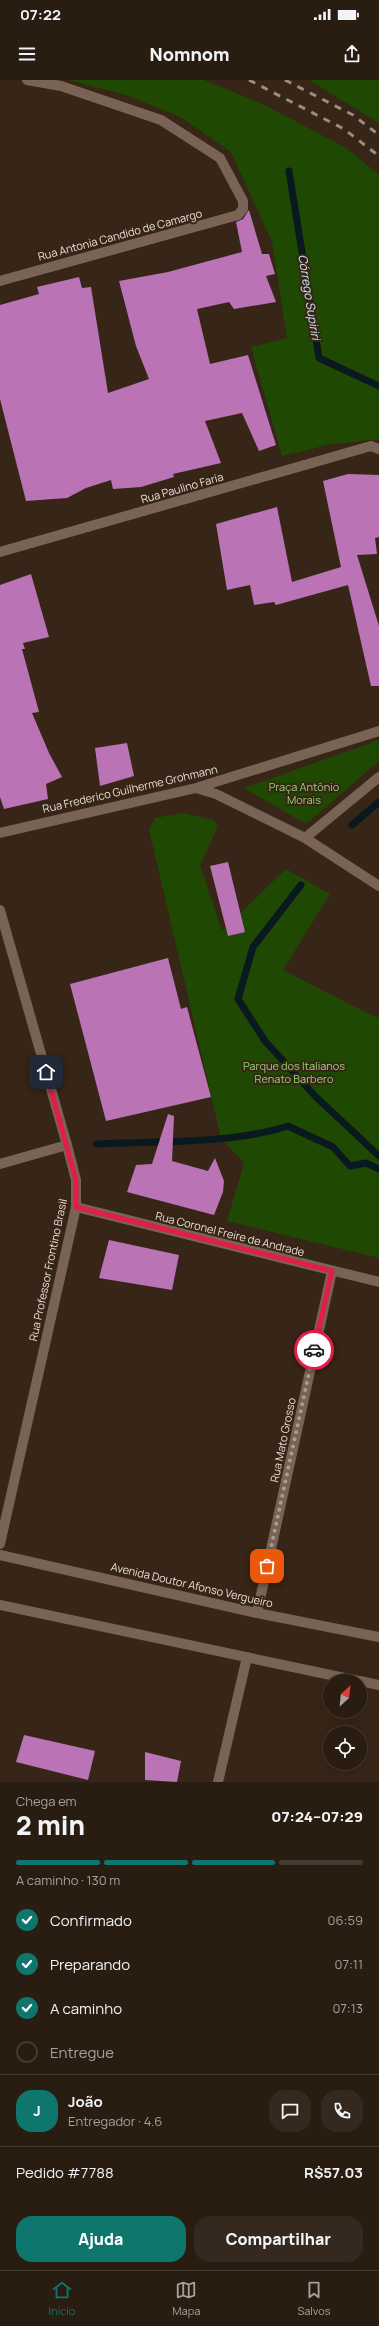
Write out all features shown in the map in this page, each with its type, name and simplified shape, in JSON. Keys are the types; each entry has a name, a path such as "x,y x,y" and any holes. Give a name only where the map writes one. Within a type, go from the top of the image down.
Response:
{"street":[{"name":"Rua Antonia Candido de Camargo","path":"0,281 238,215 243,209 243,201 220,158 161,120 61,86 27,80"},
{"name":"Rua Paulino Faria","path":"0,552 375,448"},
{"name":"Rua Frederico Guilherme Grohmann","path":"0,833 196,788 379,731"},
{"path":"305,838 379,777"},
{"path":"196,788 216,794 305,838 379,886"},
{"name":"Rua Professor Frontino Brasil","path":"0,910 76,1180 76,1207 0,1544"},
{"path":"0,1164 67,1145"},
{"name":"Rua Coronel Freire de Andrade","path":"76,1207 379,1282"},
{"name":"Rua Mato Grosso","path":"257,1613 332,1271"},
{"name":"Avenida Doutor Afonso Vergueiro","path":"0,1555 257,1613 379,1637"},
{"path":"0,1605 327,1674"},
{"path":"218,1782 248,1657"},
{"path":"367,1682 379,1685"}],"green space":[{"path":"70,80 204,80 263,104 348,149 379,175 379,439 327,445 282,456 251,347 287,338 272,242 231,152 180,117 129,96"},
{"path":"309,80 379,80 379,123"},
{"name":"Praça Antônio Morais","path":"379,740 379,761 306,824 244,788"},
{"name":"Parque dos Italianos Renato Barbero","path":"182,813 213,820 218,826 200,865 222,931 286,869 330,894 283,970 377,1018 379,1015 379,1258 227,1221 244,1163 221,1138 149,829 155,818"}],"building":[{"path":"249,210 262,254 269,254 275,274 266,276 276,302 234,309 229,302 197,309 210,364 248,355 276,445 259,451 242,413 205,421 221,463 173,474 174,477 141,487 113,489 111,480 86,488 67,498 26,501 0,399 0,305 39,294 37,287 79,277 82,288 91,287 108,393 149,379 136,346 119,281 168,272 242,252 236,222 243,219"},
{"path":"348,474 379,475 379,537 375,538 377,554 357,555 379,626 379,686 371,686 348,585 276,605 274,602 254,605 250,585 227,590 216,524 277,507 292,582 341,567 323,481"},
{"path":"31,574 49,637 23,643 25,649 22,649 39,712 32,713 49,753 62,777 46,784 48,799 4,809 0,797 0,585"},
{"path":"127,743 134,776 100,786 95,748"},
{"path":"228,862 245,932 228,936 210,866"},
{"path":"168,958 181,1009 187,1007 211,1097 106,1121 70,984"},
{"path":"168,1114 174,1116 172,1161 208,1171 215,1158 224,1181 223,1192 214,1215 127,1192 136,1165 152,1164"},
{"path":"109,1240 179,1255 172,1290 99,1278"},
{"path":"24,1735 95,1751 88,1780 16,1762"},
{"path":"145,1752 181,1761 177,1782 145,1780"}],"waterway":[{"name":"Córrego Supiriri","path":"289,171 319,358 379,386"},
{"name":"Córrego Supiriri","path":"352,825 379,802"},
{"name":"Córrego Supiriri","path":"301,885 253,947 238,999 265,1041 315,1096 379,1156"},
{"path":"97,1144 219,1139 266,1132 288,1126 333,1147 350,1166 366,1163 379,1169"}],"railway":[{"path":"249,80 344,129 379,156"},
{"path":"285,80 353,115 379,135"}],"way so far":[{"path":"267,1566 314,1350"}],"route":[{"path":"46,1072 76,1180 76,1207 332,1271 314,1350"}]}
